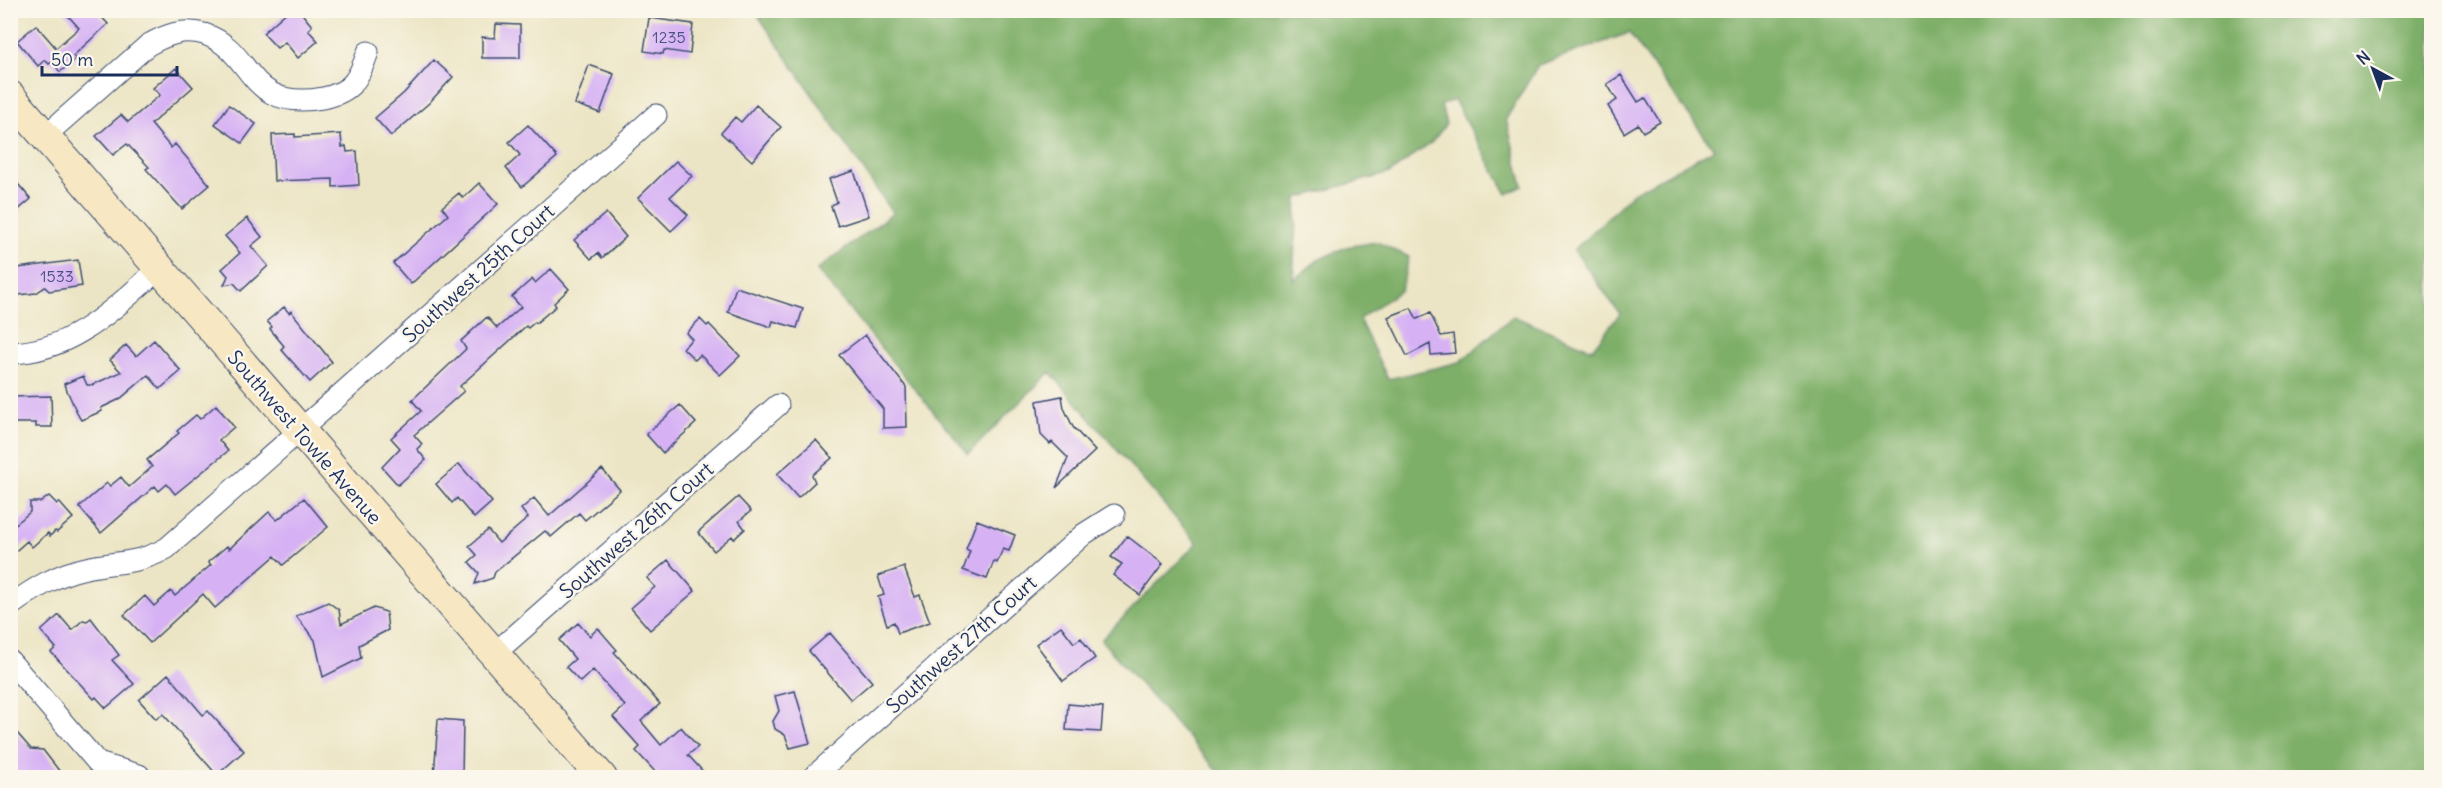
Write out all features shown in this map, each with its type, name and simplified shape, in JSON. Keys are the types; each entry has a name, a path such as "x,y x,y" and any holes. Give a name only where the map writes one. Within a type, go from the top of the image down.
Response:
{"main road":[{"name":"Southwest Towle Avenue","path":"10,96 602,777"}],"street":[{"path":"46,135 148,45 165,35 186,31 205,34 229,50 269,92 284,99 305,101 327,97 348,89 359,77 368,52"},
{"name":"Southwest 25th Court","path":"10,606 46,582 65,574 85,568 149,558 167,548 656,115"},
{"path":"10,353 27,353 51,346 92,326 159,269"},
{"name":"Southwest 26th Court","path":"494,654 778,405"},
{"name":"Southwest 27th Court","path":"812,777 1084,534 1114,515"},
{"path":"10,661 98,763 139,775"}],"green space":[{"path":"755,11 2431,11 2431,777 1223,777 1101,640 1197,543 1050,372 968,454 817,270 893,213","holes":["1629,33 1714,149 1633,193 1574,250 1620,314 1592,349 1513,316 1460,362 1388,379 1359,319 1401,290 1409,257 1377,242 1346,247 1318,260 1293,280 1297,198 1390,173 1432,142 1446,124 1441,105 1454,100 1507,194 1523,186 1506,119 1538,65"]}],"building":[{"path":"63,10 95,10 108,24 73,56 76,59 60,72 52,62 49,64 45,60 38,66 17,41 36,25 56,48 79,28"},
{"path":"289,10 299,10 312,26 308,30 318,41 298,58 285,42 277,48 263,33"},
{"path":"649,18 693,24 690,54 664,50 663,54 644,51"},
{"path":"496,24 520,25 520,58 482,58 482,37 495,38"},
{"path":"434,60 453,77 429,103 391,136 375,118 404,93"},
{"path":"589,65 614,74 600,113 575,104"},
{"path":"176,68 193,87 151,124 171,148 175,144 210,185 182,209 146,169 149,167 127,144 113,155 96,136 121,115 128,122 160,95 153,88"},
{"path":"1621,75 1638,102 1645,98 1660,122 1643,132 1638,124 1624,133 1608,106 1617,100 1607,84"},
{"path":"229,105 256,124 242,143 215,124"},
{"path":"756,105 781,127 752,161 721,133 735,117 741,122"},
{"path":"528,125 557,157 522,187 506,168 520,155 509,142"},
{"path":"295,134 295,137 341,134 342,147 346,146 347,152 357,151 359,185 333,187 333,179 274,181 272,135"},
{"path":"676,161 692,176 670,197 688,215 671,231 638,198"},
{"path":"854,171 869,216 838,226 831,206 837,202 829,179"},
{"path":"10,175 31,199 10,217"},
{"path":"479,183 498,204 411,284 393,263 448,215 442,207 459,193 463,198"},
{"path":"606,213 626,237 602,258 598,253 591,259 574,240"},
{"path":"247,218 262,237 251,246 268,266 241,291 234,283 224,285 228,276 222,269 240,253 225,236"},
{"path":"78,260 82,286 49,291 45,287 36,293 10,296 10,269"},
{"path":"551,269 569,289 554,303 556,306 536,323 528,328 526,326 460,386 464,391 414,435 422,444 417,449 426,460 398,485 382,467 400,448 391,438 421,411 412,400 466,349 461,341 487,317 497,328 521,307 512,297 532,279 535,283"},
{"path":"736,287 803,309 797,328 773,321 771,327 728,312"},
{"path":"284,307 289,313 291,311 332,362 310,382 281,349 284,346 270,329 272,327 267,321"},
{"path":"1411,308 1417,319 1430,313 1441,336 1453,334 1455,353 1431,355 1430,344 1407,356 1388,317"},
{"path":"700,319 707,326 709,324 740,356 720,375 700,355 695,360 683,348 692,339 686,333"},
{"path":"865,335 906,387 907,427 883,428 883,409 839,355"},
{"path":"154,340 181,371 160,389 148,375 120,399 101,408 102,411 81,420 64,384 83,376 87,385 92,385 121,372 110,360 126,345 136,356"},
{"path":"51,396 52,427 36,427 36,423 10,423 10,397"},
{"path":"1062,396 1064,408 1073,427 1095,451 1056,488 1068,458 1052,442 1050,444 1041,435 1037,401"},
{"path":"216,405 234,427 219,440 228,451 175,494 167,484 159,491 155,486 101,533 79,507 107,483 110,486 121,477 129,487 152,467 147,460 179,433 177,431 196,415 200,419"},
{"path":"680,405 696,423 663,453 646,434"},
{"path":"816,440 832,458 812,475 815,482 798,498 777,474"},
{"path":"459,464 492,502 474,518 457,498 452,503 436,484"},
{"path":"602,469 620,490 585,520 579,513 551,537 545,531 495,572 493,578 475,584 479,573 469,562 477,555 469,546 488,530 499,543 528,518 521,509 534,498 549,516"},
{"path":"49,496 57,504 59,502 73,518 57,532 55,531 50,536 48,533 32,547 27,541 10,556 10,529 30,512 30,502 41,502"},
{"path":"738,497 751,511 739,521 745,529 734,539 732,536 714,551 698,532"},
{"path":"304,498 328,527 283,565 275,556 215,608 203,594 150,643 124,615 145,596 154,606 171,591 175,596 211,565 208,562 227,546 229,549 269,512 277,520"},
{"path":"977,520 1015,535 1009,551 1003,549 997,563 994,561 987,579 963,570 970,551 966,549"},
{"path":"1127,536 1163,564 1140,595 1113,575 1122,564 1111,557"},
{"path":"668,560 695,591 650,630 631,608 655,587 647,578"},
{"path":"904,567 915,597 920,595 930,622 898,633 894,622 887,625 878,597 884,595 878,576"},
{"path":"328,602 339,610 341,624 374,608 386,612 388,630 359,645 361,658 323,677 315,640 296,616"},
{"path":"59,615 72,630 83,620 87,621 91,618 119,655 112,660 134,684 106,708 96,697 94,699 51,652 56,648 41,631"},
{"path":"578,623 590,636 598,628 617,650 614,652 660,704 641,721 661,745 681,727 698,747 688,755 708,777 660,777 636,751 640,747 613,717 625,706 593,670 580,682 566,667 575,659 559,640"},
{"path":"1061,626 1074,643 1081,638 1095,658 1063,681 1036,644"},
{"path":"830,633 872,682 851,700 809,651"},
{"path":"168,674 203,715 208,711 244,751 217,775 163,714 156,719 139,700"},
{"path":"795,691 810,743 790,748 785,735 775,729 773,721 779,711 775,696"},
{"path":"1068,704 1103,707 1101,732 1066,730"},
{"path":"438,719 463,721 462,777 434,777"},
{"path":"10,725 31,749 43,750 64,777 10,777"}]}
